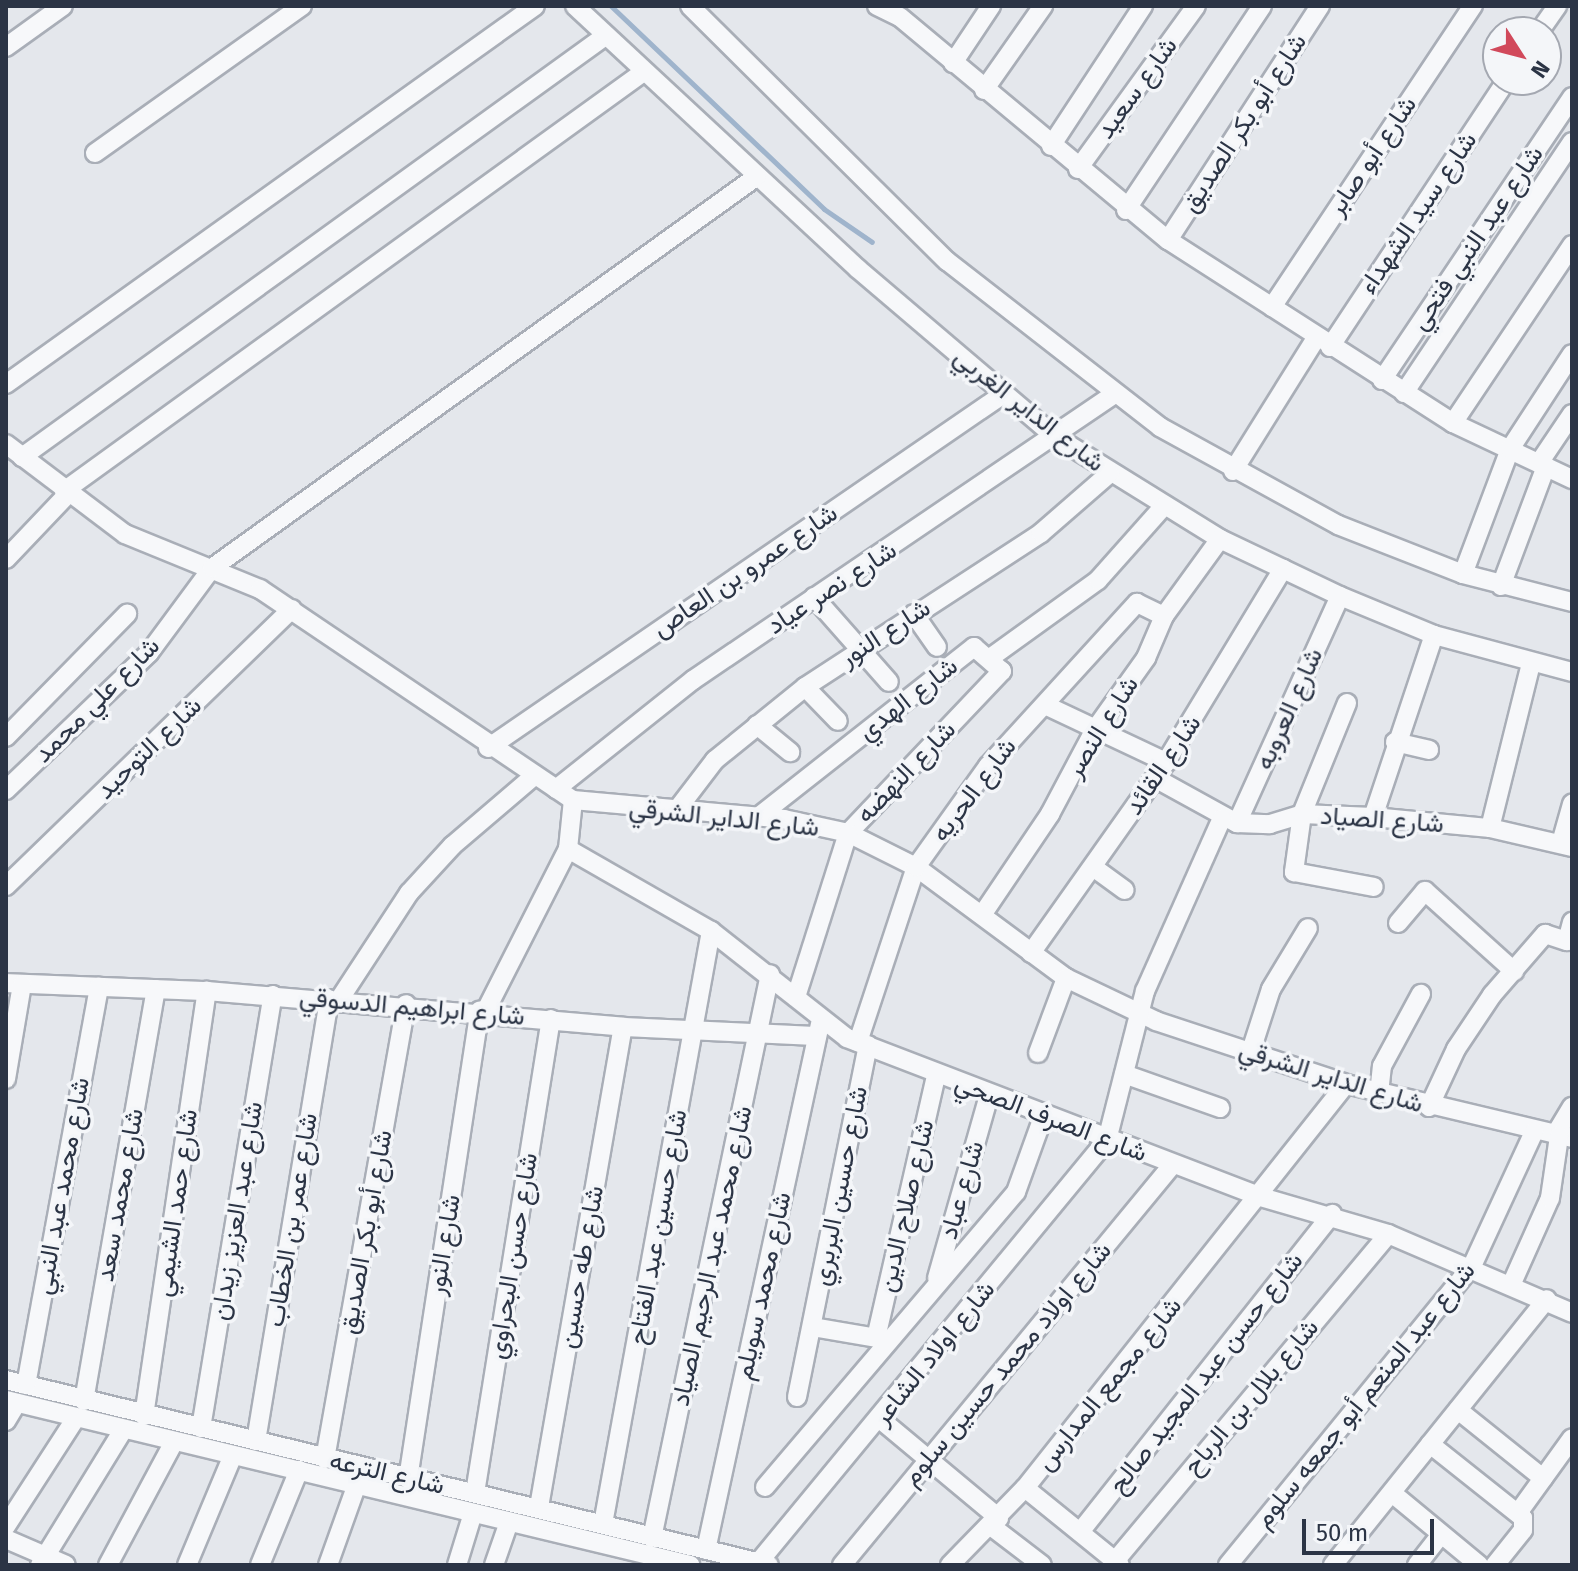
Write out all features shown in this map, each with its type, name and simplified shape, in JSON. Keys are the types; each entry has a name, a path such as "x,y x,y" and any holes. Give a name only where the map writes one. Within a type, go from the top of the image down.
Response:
{"street":[{"path":"6,47 63,6"},
{"path":"95,153 302,6"},
{"path":"6,384 535,6"},
{"name":"شارع الداير الغربي","path":"575,6 642,73 756,177 1002,395 1054,436 1163,507 1220,539 1340,596 1434,635 1572,672"},
{"path":"690,6 947,261 1113,395 1233,471 1338,525 1463,574 1572,602"},
{"path":"877,6 904,12 984,90 1126,210 1168,240 1453,423 1572,479"},
{"path":"953,63 991,6"},
{"path":"984,90 1043,6"},
{"path":"1051,146 1143,6"},
{"name":"شارع سعيد","path":"1078,169 1196,6"},
{"path":"1126,210 1262,6"},
{"name":"شارع أبو بكر الصديق","path":"1168,240 1320,6"},
{"name":"شارع أبو صابر","path":"1272,307 1473,6"},
{"path":"22,457 605,36"},
{"path":"6,559 66,493 642,73"},
{"name":"شارع سيد الشهداء","path":"1233,471 1496,96"},
{"name":"شارع عبد النبي فتحي","path":"1382,380 1572,97"},
{"path":"1404,393 1572,142"},
{"name":"شارع علي محمد","path":"6,790 149,653 212,568 756,177"},
{"path":"1453,423 1572,245"},
{"path":"1463,574 1510,449 1572,354"},
{"name":"شارع عمرو بن العاص","path":"488,748 1002,395"},
{"name":"شارع نصر عياد","path":"556,789 693,680 1113,395"},
{"path":"1501,586 1542,465 1572,414"},
{"name":"شارع الداير الشرقي","path":"6,444 66,493 144,545 212,568 292,609 488,748 573,800 758,817 848,833 916,867 1066,978 1140,1013 1250,1054 1379,1094 1562,1137"},
{"name":"شارع النور","path":"676,811 715,760 805,687 1041,533 1110,473"},
{"name":"شارع الهدي","path":"758,817 974,647 990,658 1107,572 1163,507"},
{"name":"شارع النصر","path":"982,915 1050,814 1094,731 1146,658 1164,616 1220,539"},
{"name":"شارع القائد","path":"1031,953 1166,762 1283,569"},
{"name":"شارع العروبه","path":"1107,1140 1140,1013 1340,596"},
{"path":"814,597 863,647 889,682"},
{"name":"شارع الحريه","path":"863,1044 916,867 999,751 1047,706 1137,603 1164,616"},
{"name":"شارع التوحيد","path":"6,886 292,609"},
{"path":"6,737 127,614"},
{"path":"914,614 937,647"},
{"path":"1373,817 1395,742 1434,635"},
{"name":"شارع النهضه","path":"796,997 848,833 1001,678 990,658"},
{"path":"1490,828 1531,663"},
{"path":"805,687 838,721"},
{"path":"1347,703 1302,814 1295,874 1374,887"},
{"path":"1047,706 1094,731 1134,742 1166,762"},
{"path":"757,725 790,752"},
{"path":"1395,742 1429,750"},
{"path":"334,999 409,893 452,846 534,776"},
{"path":"1155,778 1230,821"},
{"path":"568,849 573,800"},
{"path":"1567,845 1572,804"},
{"name":"شارع الصياد","path":"1230,821 1270,824 1302,814 1373,817 1490,828 1567,845"},
{"name":"شارع النور","path":"408,1479 482,1012 568,849"},
{"name":"شارع الصرف الصحي","path":"568,849 711,931 796,997 819,1028 1043,1117 1261,1197 1332,1214 1388,1234 1512,1283 1572,1313"},
{"path":"1093,867 1125,890"},
{"path":"1398,923 1425,891 1514,971"},
{"path":"1429,1107 1462,1040 1514,971 1545,934 1568,944 1572,922"},
{"path":"1250,1054 1271,989 1308,928"},
{"name":"شارع حسين عبد الفتاح","path":"603,1524 711,931"},
{"name":"شارع محمد عبد الرحيم الصياد","path":"652,1538 770,974"},
{"path":"1038,1053 1066,978"},
{"path":"6,1079 14,983"},
{"name":"شارع ابراهيم الدسوقي","path":"14,983 406,1004 623,1027 694,1031 759,1033 819,1028"},
{"name":"شارع محمد عبد النبي","path":"26,1385 99,987"},
{"name":"شارع محمد سعد","path":"80,1409 156,989"},
{"name":"شارع حمد الشيمي","path":"144,1416 207,991"},
{"path":"1379,1094 1382,1066 1421,994"},
{"name":"شارع عبد العزيز زيدان","path":"201,1428 273,995"},
{"name":"شارع عمر بن الخطاب","path":"256,1441 334,999"},
{"name":"شارع أبو بكر الصديق","path":"325,1459 406,1004"},
{"name":"شارع حسن البحراوي","path":"475,1493 551,1019"},
{"name":"شارع طه حسين","path":"539,1507 623,1027"},
{"name":"شارع محمد سويلم","path":"706,1550 819,1028"},
{"name":"شارع حسين البربري","path":"797,1397 863,1044"},
{"path":"1124,1074 1220,1108"},
{"name":"شارع صلاح الدين","path":"883,1339 936,1075"},
{"name":"شارع مجمع المدارس","path":"950,1565 1025,1488 1261,1197 1346,1084"},
{"name":"شارع عباد","path":"936,1284 989,1096"},
{"path":"1512,1283 1550,1198 1562,1137 1572,1107"},
{"path":"765,1487 883,1339 936,1284 1016,1192 1043,1117"},
{"name":"شارع عبد المنعم أبو جمعه سلوم","path":"1228,1565 1472,1266 1534,1132"},
{"name":"شارع اولاد الشاعر","path":"763,1564 1107,1140"},
{"name":"شارع اولاد محمد حسين سلوم","path":"842,1565 1173,1164"},
{"name":"شارع حسن عبد المجيد صالح","path":"1080,1532 1332,1214"},
{"name":"شارع بلال بن الرباح","path":"1118,1563 1388,1234"},
{"path":"1333,1565 1547,1299"},
{"path":"812,1327 883,1339"},
{"name":"شارع الترعه","path":"6,1380 26,1385 123,1430 690,1565"},
{"path":"6,1421 11,1402"},
{"name":"شارع الترعه","path":"11,1402 144,1416 201,1428 408,1479 539,1507 763,1564"},
{"path":"6,1526 80,1409"},
{"path":"1458,1410 1543,1478"},
{"path":"880,1419 929,1459 1042,1565"},
{"path":"43,1561 123,1430"},
{"path":"1518,1513 1572,1438"},
{"path":"108,1565 174,1442"},
{"path":"1430,1444 1518,1513 1523,1530 1495,1565"},
{"path":"187,1565 233,1455"},
{"path":"260,1565 299,1470"},
{"path":"328,1565 357,1484"},
{"path":"1025,1488 1118,1563"},
{"path":"1392,1493 1479,1565"},
{"path":"457,1565 473,1513"},
{"path":"494,1565 509,1522"},
{"path":"1417,1565 1441,1534"},
{"path":"6,1539 43,1561 66,1565"}],"waterway":[{"path":"611,6 824,209 872,242"}]}
